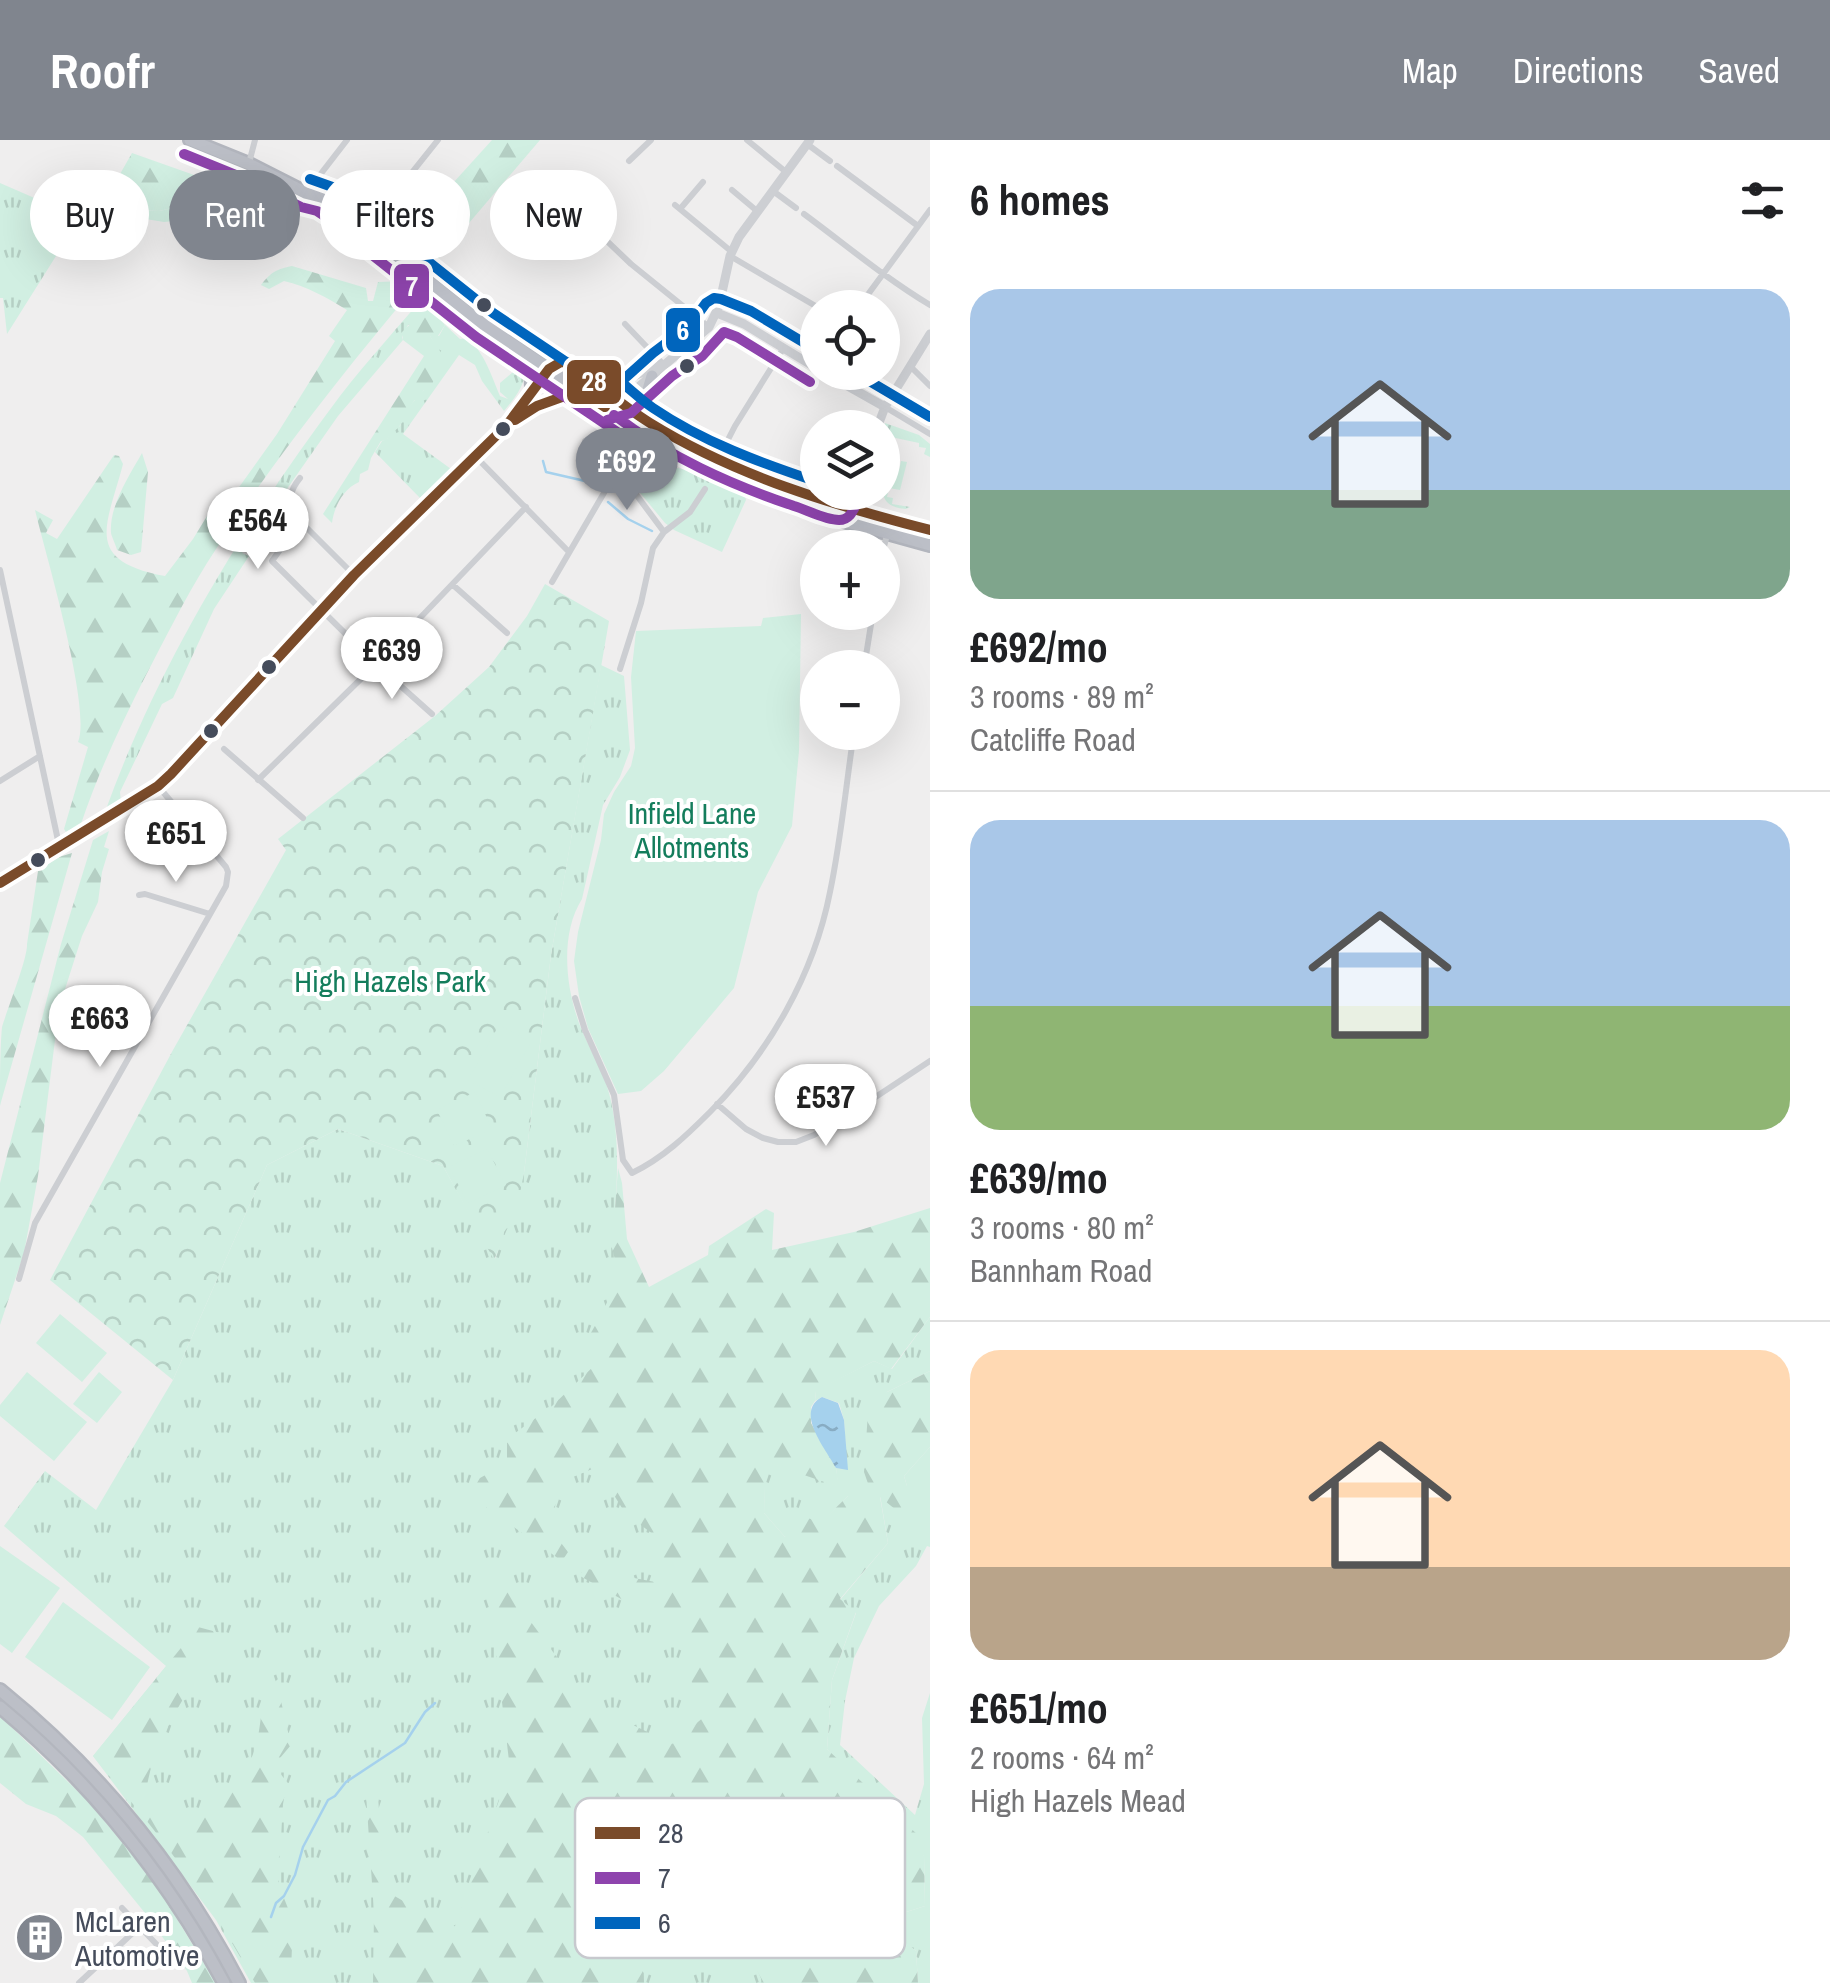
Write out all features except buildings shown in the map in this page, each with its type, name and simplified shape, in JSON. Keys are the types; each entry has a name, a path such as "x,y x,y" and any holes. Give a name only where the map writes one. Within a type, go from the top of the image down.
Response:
{"highway":[{"path":"190,140 320,197"},
{"path":"402,260 484,326 602,405 718,459 800,491"},
{"path":"460,306 570,363 622,401 641,424 706,470 776,500 868,530"},
{"path":"531,356 532,389"},
{"path":"549,369 561,362 570,363"},
{"path":"570,363 578,376 578,388"},
{"path":"641,424 652,376"},
{"path":"602,405 622,401"},
{"path":"818,514 827,510"},
{"path":"842,510 868,530"},
{"path":"854,510 930,530"},
{"path":"860,512 885,530"},
{"path":"892,530 902,523"},
{"path":"900,538 930,545"},
{"path":"0,1690 71,1753 135,1823 185,1890 239,1983"},
{"path":"0,1707 63,1764 141,1852 182,1910 224,1983"}],"main road":[{"path":"594,380 619,382 663,364 710,327 731,254 757,211 809,142"},
{"path":"717,313 744,324 800,359"},
{"path":"884,410 930,334"},
{"path":"622,401 663,364"},
{"path":"0,883 158,786 354,575 507,425 549,369"},
{"path":"507,425 578,388"},
{"path":"532,389 535,398 546,402"},
{"path":"854,390 885,407"}],"street":[{"path":"249,164 255,140"},
{"path":"306,192 347,140"},
{"path":"414,170 438,140"},
{"path":"629,161 651,140"},
{"path":"747,140 786,172"},
{"path":"809,142 918,226"},
{"path":"703,182 677,207 731,254 800,296"},
{"path":"732,190 757,211"},
{"path":"772,190 796,208"},
{"path":"871,290 930,210"},
{"path":"804,214 890,280 930,305"},
{"path":"617,251 710,327"},
{"path":"625,324 663,364"},
{"path":"718,459 783,349"},
{"path":"910,365 930,387 923,394"},
{"path":"885,407 930,434"},
{"path":"552,582 641,424"},
{"path":"585,440 624,457"},
{"path":"476,457 569,552"},
{"path":"615,474 664,532"},
{"path":"300,478 290,495 290,505 300,522 354,575"},
{"path":"620,668 641,603 653,548 664,532 690,512 704,489"},
{"path":"258,780 526,507"},
{"path":"300,522 272,561 432,714"},
{"path":"0,570 40,756 64,842"},
{"path":"452,585 508,634"},
{"path":"224,748 303,818"},
{"path":"575,998 614,1095 623,1160 632,1173 681,1141 718,1104 749,1069 794,994 820,931 830,893 851,750"},
{"path":"0,781 40,756"},
{"path":"20,1279 35,1223 226,886 228,872 158,786"},
{"path":"153,850 159,830 180,814"},
{"path":"139,895 210,914"},
{"path":"718,1104 746,1129 763,1138 796,1142 814,1136 930,1061"},
{"path":"122,1908 160,1948"},
{"path":"79,1983 138,1927"}],"green space":[{"path":"492,140 540,140 514,170 490,170 490,198 470,222 470,170 465,170"},
{"path":"132,153 180,170 169,170 169,209 149,210 149,170 122,170"},
{"path":"0,183 30,196 30,260 53,260 7,334 0,298"},
{"path":"169,209 169,222 149,220 149,210"},
{"path":"417,260 437,260 428,271"},
{"path":"292,266 366,288 368,301 373,301 378,282 418,283 308,420 207,563 127,713 81,824 66,832 88,747 78,742 81,724 73,665 35,510 53,520 46,533 57,539 114,455 119,456 123,464 107,522 111,550 139,569 165,576 218,498 227,504 277,434 335,341 329,336 347,310 292,283 284,281 269,289 261,285 275,272"},
{"path":"429,291 434,295 432,303 408,325 403,340 338,416 242,553 249,556 214,609 173,698 162,704 120,792 121,802 105,812 151,702 238,544 340,396"},
{"path":"432,303 445,325 438,336 430,336 443,361 421,400 415,400 399,427 381,441 368,470 340,499 332,523 323,514 424,356 403,340 402,332"},
{"path":"445,325 478,350 500,396 508,399 500,392 500,383 525,362 524,377 504,411 475,365 459,355 403,434 451,469 420,498 375,452 391,431 400,426 407,409 424,390 439,352 430,336 439,336"},
{"path":"900,428 930,444 930,457 919,443 900,439"},
{"path":"636,441 673,467 696,472 745,496 722,552 665,523 622,471"},
{"path":"142,453 148,472 141,552 131,555 117,550 111,523 121,492"},
{"path":"901,461 907,462 900,490"},
{"name":"High Hazels Park","path":"545,584 609,621 551,955 524,1173 518,1203 494,1260 443,1166 338,1129 267,1165 173,1380 50,1280 286,850 278,839 435,716 489,667"},
{"name":"Infield Lane Allotments","path":"800,614 799,751 792,826 758,892 734,988 664,1071 641,1091 618,1094 588,1028 574,961 604,814 631,766 635,748 631,677 636,631 761,626 763,618"},
{"path":"601,665 624,676 630,750 603,805 582,899 570,929 569,980 576,1013 609,1093 617,1151 615,1210 719,1713 745,1798 575,1798 575,1958 794,1958 802,1983 251,1983 216,1920 93,1756 166,1666 4,1526 45,1471 96,1510 173,1380 267,1165 338,1129 443,1166 495,1259 524,1173 551,955"},
{"path":"109,831 98,902 82,936 59,1008 24,1253 0,1325 0,1183 61,944 93,840"},
{"path":"72,853 0,1106 2,1027 26,951 38,871"},
{"path":"499,1025 531,1042 500,1097 468,1080"},
{"path":"475,1092 492,1129 454,1146 437,1110"},
{"path":"487,1149 506,1185 468,1203 449,1167"},
{"path":"618,1168 627,1239 649,1287 708,1255 709,1246 766,1209 774,1213 772,1250 854,1232 930,1208 930,1317 891,1369 874,1361 816,1391 811,1423 836,1468 839,1487 766,1462 764,1513 785,1537 801,1516 821,1522 848,1496 872,1495 864,1472 868,1412 887,1392 930,1371 930,1447 904,1476 907,1486 922,1492 926,1504 906,1518 880,1497 888,1543 840,1599 856,1612 832,1680 827,1749 879,1798 575,1798 575,1958 642,1958 644,1983 373,1983 374,1913 366,1794 378,1795 384,1890 419,1910 443,1930 455,1926 510,1769 490,1602 491,1570 523,1589 528,1618 592,1705 672,1744 705,1716 686,1668 689,1656 675,1629 580,1576 583,1568 660,1583 664,1561 654,1535 625,1513 609,1487 609,1462 573,1477 556,1499 552,1531 568,1552 562,1561 474,1499 472,1491 480,1478 507,1463 507,1439 552,1406 595,1365 587,1340 609,1297 615,1269 614,1254 599,1224 605,1214 615,1209"},
{"path":"60,1314 107,1353 82,1382 36,1343"},
{"path":"930,1317 930,1371 887,1392 873,1496 848,1496 821,1523 785,1537 764,1513 765,1461 838,1486 836,1468 847,1469 844,1420 839,1403 822,1397 815,1401 816,1390 874,1361 892,1369"},
{"path":"27,1372 87,1422 54,1461 0,1416 0,1405"},
{"path":"99,1372 122,1392 97,1423 73,1404"},
{"path":"930,1447 930,1547 879,1606 854,1658 845,1701 840,1745 897,1798 871,1798 827,1749 832,1680 856,1613 840,1600 888,1543 880,1495 907,1486 904,1476"},
{"path":"0,1546 60,1588 12,1653 0,1644"},
{"path":"63,1602 150,1667 112,1720 25,1657"},
{"path":"198,1627 224,1634 167,1729 146,1791 167,1816 195,1812 228,1792 250,1761 265,1697 281,1677 281,1701 291,1745 280,1758 279,1772 287,1782 278,1883 293,1921 291,1972 296,1983 255,1983 184,1870 93,1756"},
{"path":"930,1693 930,1983 918,1983 916,1951 905,1943 905,1912 925,1906 924,1856 905,1835 905,1806 915,1815 924,1784 922,1718"},
{"path":"0,1716 92,1805 157,1886 216,1983 192,1983 145,1913 83,1837 56,1816 26,1804 0,1783"},
{"path":"905,1823 920,1837 925,1906 905,1912"},
{"path":"905,1942 916,1951 918,1983 763,1983 752,1958 905,1958"}],"water":[{"path":"822,1397 838,1403 844,1420 848,1470 836,1468 811,1421 814,1404"}],"waterway":[{"path":"543,461 546,472 592,486"},
{"path":"608,502 628,519 652,531"},
{"path":"271,1917 295,1875 303,1847 328,1800 346,1782 405,1743 435,1703"}],"transit line":[{"name":"7","path":"184,154 317,211 476,337 629,440"},
{"name":"6","path":"310,179 355,200 493,313 608,390 690,325 714,298 751,311 800,340"},
{"name":"7","path":"607,420 631,413 672,376 702,356 724,332 800,376"},
{"name":"28","path":"0,883 158,786 171,774 354,575 507,425 549,369 561,362 570,363 650,423 716,459 821,499 930,530"},
{"name":"6","path":"616,378 653,408 692,431 800,476"},
{"name":"28","path":"515,420 577,388 605,407"},
{"name":"6","path":"884,390 930,417"},
{"name":"7","path":"614,415 700,468 800,509"},
{"name":"7","path":"804,510 839,520 854,510"}],"place":[{"name":"McLaren Automotive","path":"40,1938"}]}
